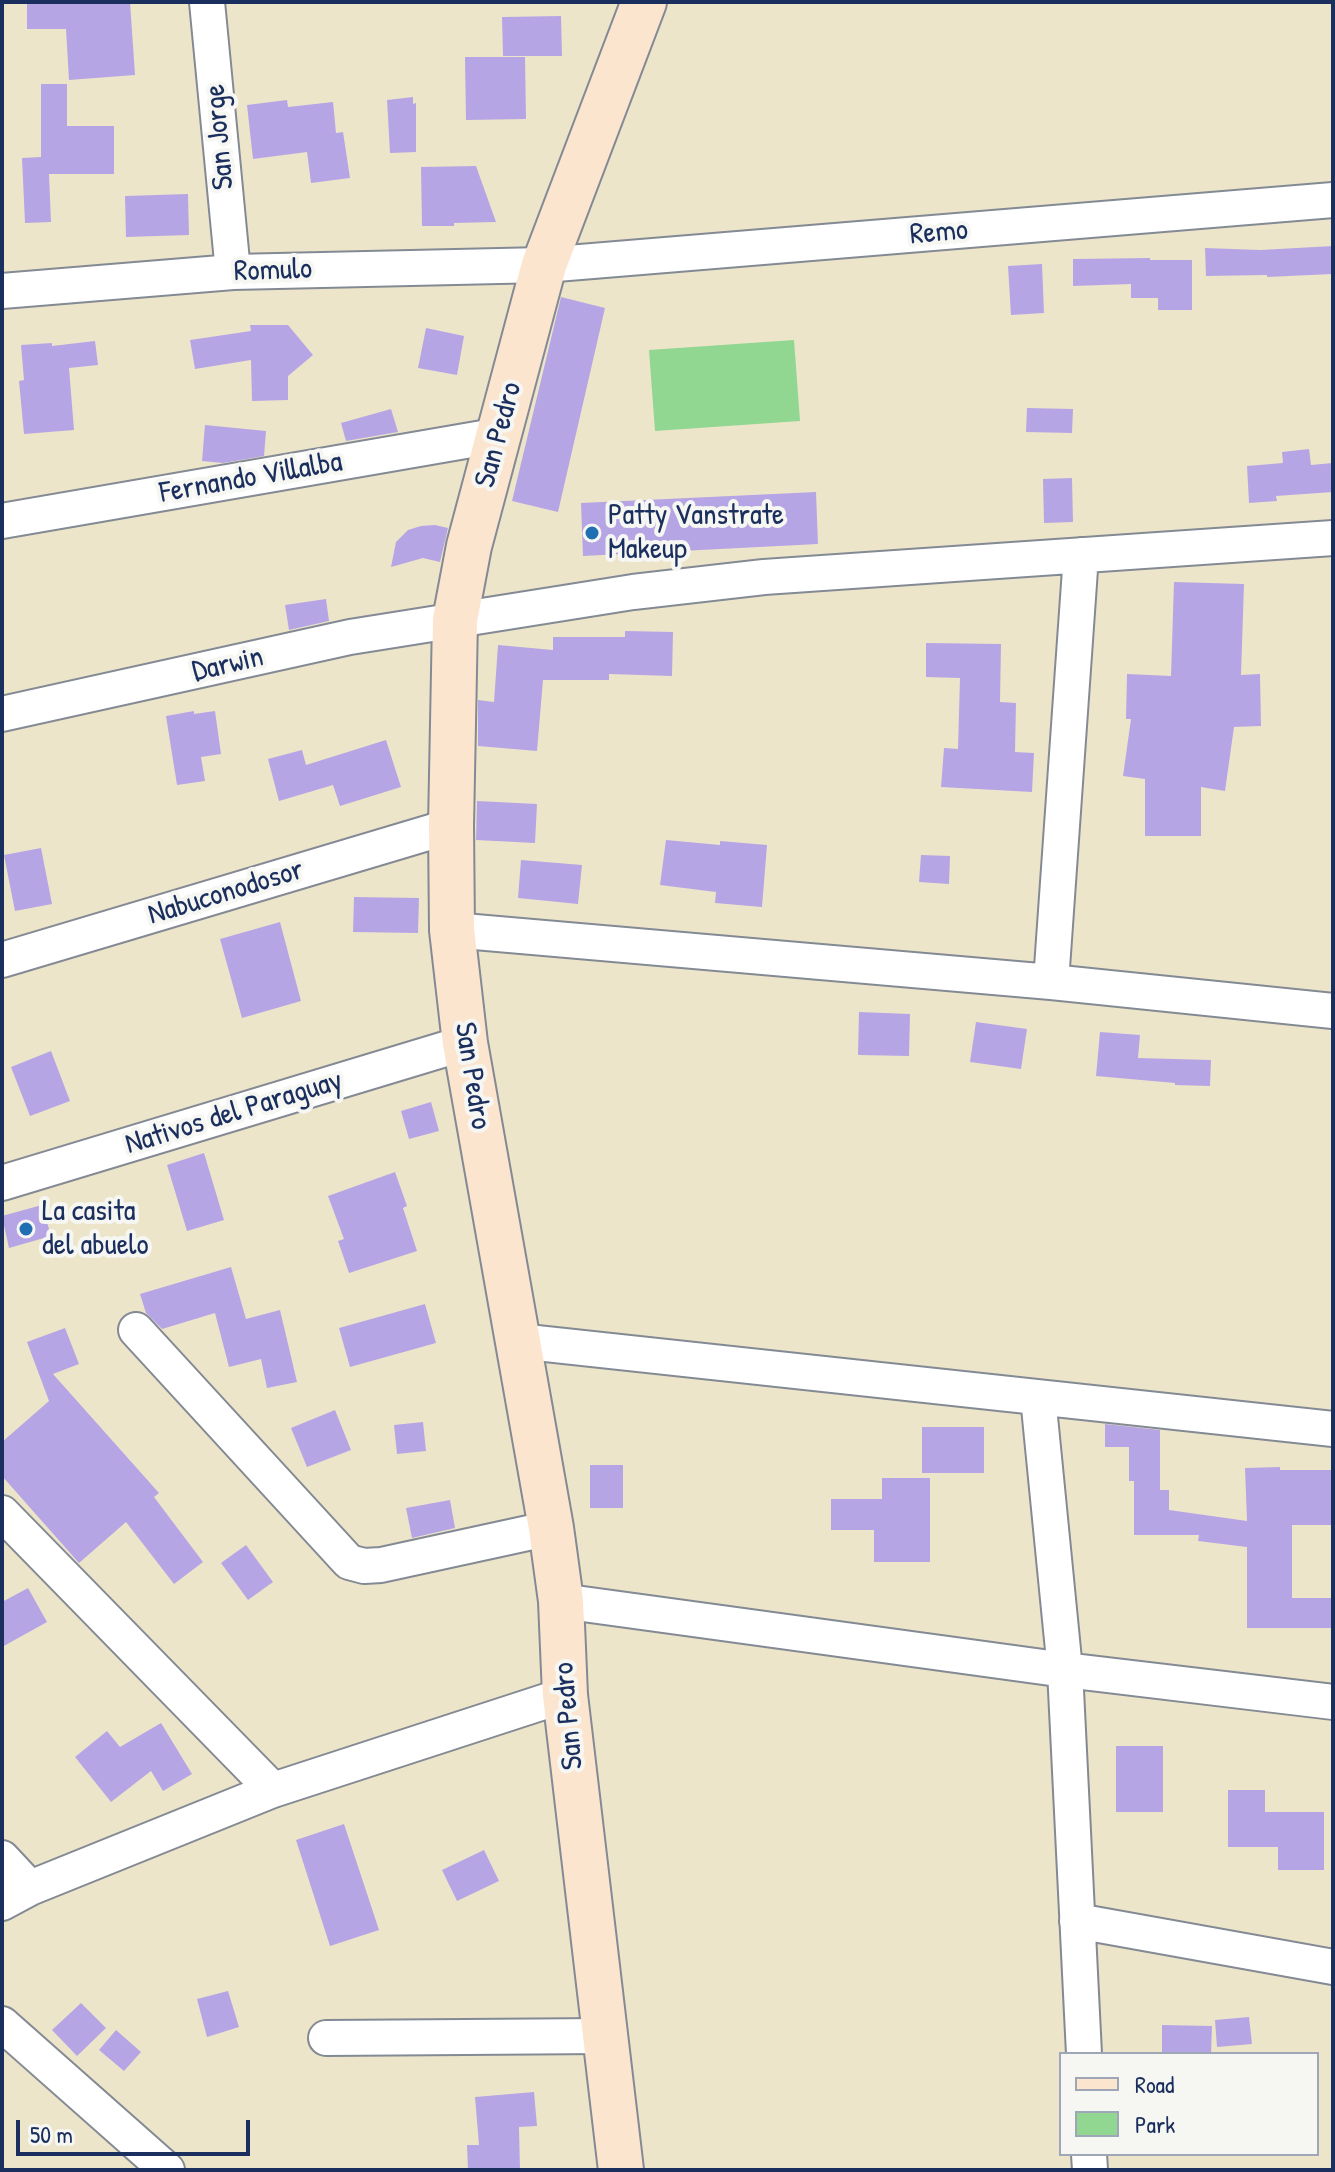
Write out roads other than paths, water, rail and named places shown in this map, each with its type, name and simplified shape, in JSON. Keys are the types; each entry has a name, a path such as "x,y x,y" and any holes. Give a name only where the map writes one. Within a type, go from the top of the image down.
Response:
{"main road":[{"name":"San Pedro","path":"621,2170 565,1695 561,1601 551,1528 465,1043 452,930 451,826 455,620 469,546 544,265 644,2"}],"street":[{"name":"San Jorge","path":"207,2 233,272"},
{"name":"Remo","path":"544,265 1333,200"},
{"name":"Romulo","path":"2,291 233,272 544,265"},
{"name":"Fernando Villalba","path":"2,521 500,435"},
{"name":"Darwin","path":"2,714 350,637 633,592 764,577 1333,538"},
{"path":"1051,982 1081,555"},
{"name":"Nabuconodosor","path":"2,960 451,826"},
{"path":"452,930 1051,982 1333,1011"},
{"name":"Nativos del Paraguay","path":"2,1183 465,1043"},
{"path":"136,1330 349,1562 364,1566 381,1565 551,1528"},
{"path":"518,1341 1333,1429"},
{"path":"1038,1397 1065,1670 1084,2052"},
{"path":"2,1513 273,1790"},
{"path":"561,1601 1065,1670 1333,1702"},
{"path":"2,1858 16,1896 273,1790 565,1695"},
{"path":"1077,1921 1333,1967"},
{"path":"2,2024 167,2170"},
{"path":"326,2038 604,2036"}],"place":[{"name":"Patty Vanstrate Makeup","path":"592,533"},
{"name":"La casita del abuelo","path":"26,1229"}]}
